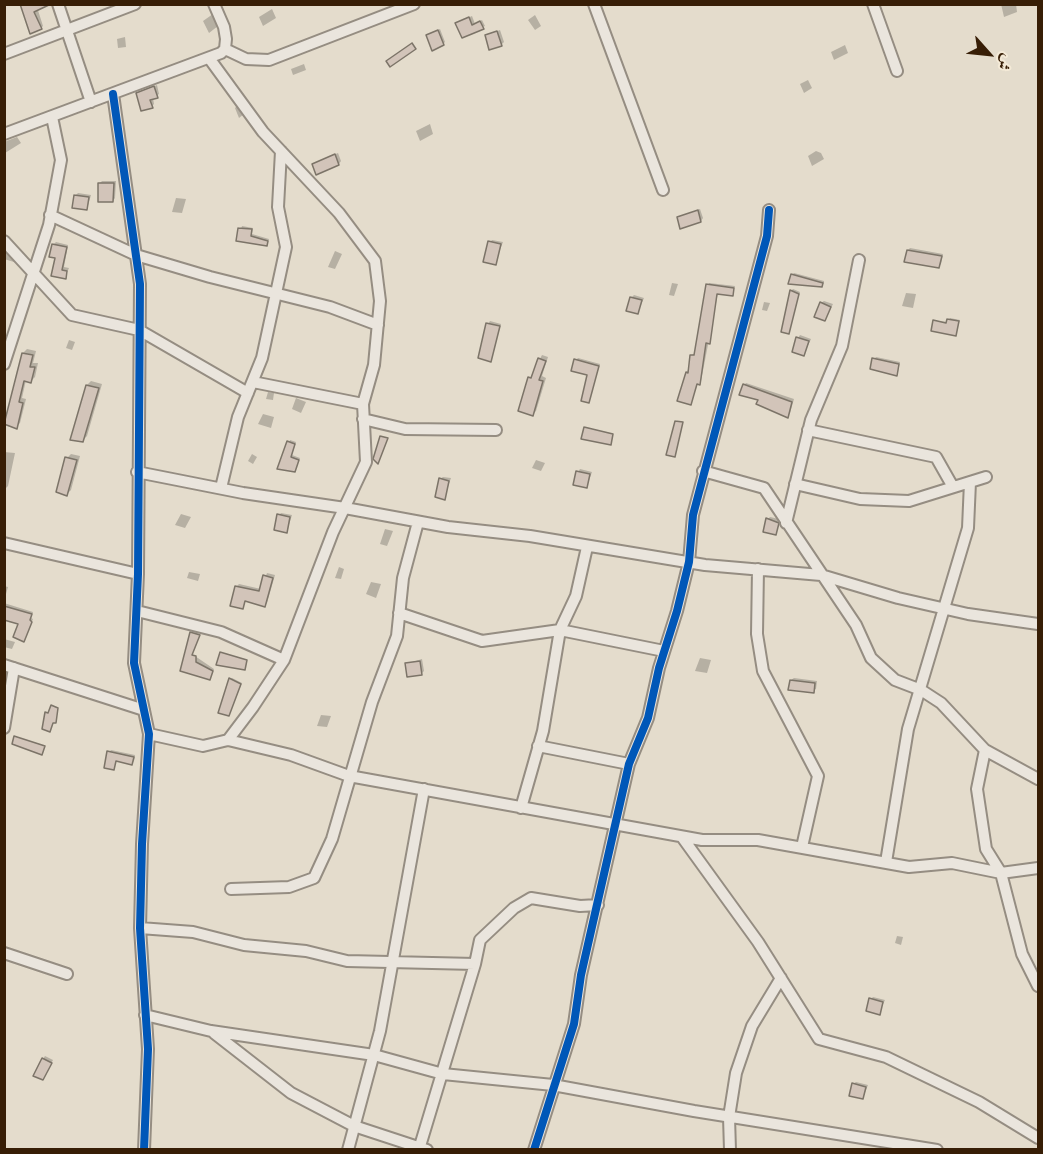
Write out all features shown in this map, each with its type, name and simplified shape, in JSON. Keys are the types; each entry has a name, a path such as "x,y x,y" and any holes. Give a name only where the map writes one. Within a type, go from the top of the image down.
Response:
{"street":[{"path":"58,4 92,102"},
{"path":"4,54 135,4"},
{"path":"214,4 224,27 225,49"},
{"path":"225,49 246,59 269,60 414,4"},
{"path":"594,4 663,190"},
{"path":"873,4 897,71"},
{"path":"4,134 209,58 225,49"},
{"path":"209,58 263,132 339,213 375,261 380,301 374,364 363,404 366,462 333,532 284,660 254,707 228,740"},
{"path":"113,94 140,284 138,574 134,663 149,734 142,844 140,928 148,1049 144,1149"},
{"path":"4,364 8,335 33,272 50,215 61,160 52,117"},
{"path":"221,488 238,417 262,358 286,247 278,207 281,151"},
{"path":"534,1149 574,1024 581,975 629,764 648,718 689,562 693,516 703,471 767,236 769,210"},
{"path":"50,215 136,255 330,307 378,325"},
{"path":"4,241 72,315 139,330 248,393"},
{"path":"786,522 808,430 842,346 859,260"},
{"path":"253,382 363,404"},
{"path":"363,419 405,429 496,430"},
{"path":"808,430 936,457 953,487"},
{"path":"703,471 764,488 856,625 871,658 895,681 921,690 940,703 985,750 1038,779"},
{"path":"137,472 418,522 530,536 689,562 821,575 945,609 1038,624"},
{"path":"795,484 860,499 909,501 986,477"},
{"path":"886,862 908,729 968,528 970,482"},
{"path":"231,889 289,887 314,878 332,839 349,776 397,636 403,578 418,522"},
{"path":"4,543 138,574"},
{"path":"521,808 538,746 561,630 576,596 587,547"},
{"path":"758,569 757,634 763,671 818,776 802,847"},
{"path":"136,611 221,632 284,660"},
{"path":"399,613 482,641 561,630 664,651"},
{"path":"4,728 9,667 144,710"},
{"path":"149,734 203,746 228,740 291,755 349,776 682,837 702,840 758,840 909,867 952,863 1001,873 1038,868"},
{"path":"538,746 629,764"},
{"path":"985,750 977,789 986,849 1001,873 1022,954 1038,986"},
{"path":"348,1149 374,1055 424,789"},
{"path":"682,837 723,891 819,1039 886,1057 979,1102 1038,1138"},
{"path":"211,1031 291,1093 354,1126 423,1148 476,964 480,940 514,908 531,898 580,906 598,905"},
{"path":"140,928 193,932 244,945 306,951 347,961 476,964"},
{"path":"4,954 67,974"},
{"path":"730,1149 729,1117 736,1073 752,1026 781,978"},
{"path":"146,1015 211,1031 374,1055 443,1074 553,1084 729,1117 937,1149"}],"building":[{"path":"20,4 51,4 34,12 42,29 30,34"},
{"path":"469,17 472,25 480,21 484,29 462,38 455,23"},
{"path":"438,30 444,45 432,51 426,35"},
{"path":"497,31 502,46 489,50 485,35"},
{"path":"412,43 416,49 390,67 386,61"},
{"path":"154,86 158,98 150,100 153,108 141,111 136,93"},
{"path":"335,154 339,165 316,175 312,164"},
{"path":"98,183 114,183 113,202 98,202"},
{"path":"74,195 89,197 87,210 72,208"},
{"path":"698,210 701,222 680,229 677,217"},
{"path":"238,228 252,229 251,236 268,241 267,246 236,241"},
{"path":"488,241 501,244 496,265 483,262"},
{"path":"52,244 67,247 62,270 67,271 66,279 51,276 55,258 49,257"},
{"path":"907,250 942,256 939,268 904,262"},
{"path":"791,274 823,283 822,287 788,284"},
{"path":"706,284 734,288 733,296 717,294 710,344 706,343 700,385 697,384 691,405 677,401 686,372 688,373 690,355 694,355"},
{"path":"790,290 799,294 789,334 781,332"},
{"path":"630,297 642,300 638,314 626,311"},
{"path":"820,302 831,307 825,321 814,317"},
{"path":"947,319 959,321 956,336 931,331 933,320 946,323"},
{"path":"486,323 500,326 491,362 478,358"},
{"path":"796,337 809,341 804,356 792,352"},
{"path":"22,353 33,355 30,367 35,367 31,383 24,381 19,402 23,403 17,429 4,424"},
{"path":"538,358 546,361 539,380 543,381 533,416 518,411 528,377 531,378"},
{"path":"872,358 899,364 897,376 870,369"},
{"path":"574,359 599,366 589,403 581,401 587,375 571,371"},
{"path":"743,384 792,402 788,418 756,404 758,400 739,395"},
{"path":"86,385 99,388 83,442 70,440"},
{"path":"675,421 683,422 675,457 666,455"},
{"path":"584,427 613,434 611,445 581,439"},
{"path":"380,436 388,438 378,464 373,459"},
{"path":"287,441 295,444 291,457 299,460 295,472 277,469"},
{"path":"65,457 77,460 67,496 56,492"},
{"path":"576,471 590,474 587,488 573,485"},
{"path":"439,478 449,481 445,500 435,497"},
{"path":"277,514 290,517 287,533 274,530"},
{"path":"766,518 779,523 776,535 763,532"},
{"path":"263,575 273,578 265,607 245,601 243,609 230,606 235,586 259,591"},
{"path":"4,606 32,614 30,620 32,622 24,642 13,637 18,624 4,620"},
{"path":"190,632 200,635 192,655 196,656 196,662 213,671 210,680 180,671"},
{"path":"220,652 247,660 245,670 216,665"},
{"path":"420,661 422,675 407,677 405,663"},
{"path":"229,678 241,684 229,716 218,713"},
{"path":"790,680 815,683 814,693 788,690"},
{"path":"51,705 58,708 56,723 53,723 50,732 42,729 45,712 48,713"},
{"path":"14,736 45,746 42,755 12,744"},
{"path":"107,751 134,757 132,765 116,761 114,770 104,768"},
{"path":"869,998 883,1002 880,1015 866,1011"},
{"path":"42,1058 52,1063 43,1080 33,1076"},
{"path":"852,1083 866,1087 863,1099 849,1096"}],"cycle path":[{"path":"113,94 140,284 138,574 134,663 149,734 142,844 140,928 148,1049 144,1150"},
{"path":"534,1150 574,1024 581,975 629,764 648,718 659,668 677,611 689,562 693,515 767,236 769,210"}]}
